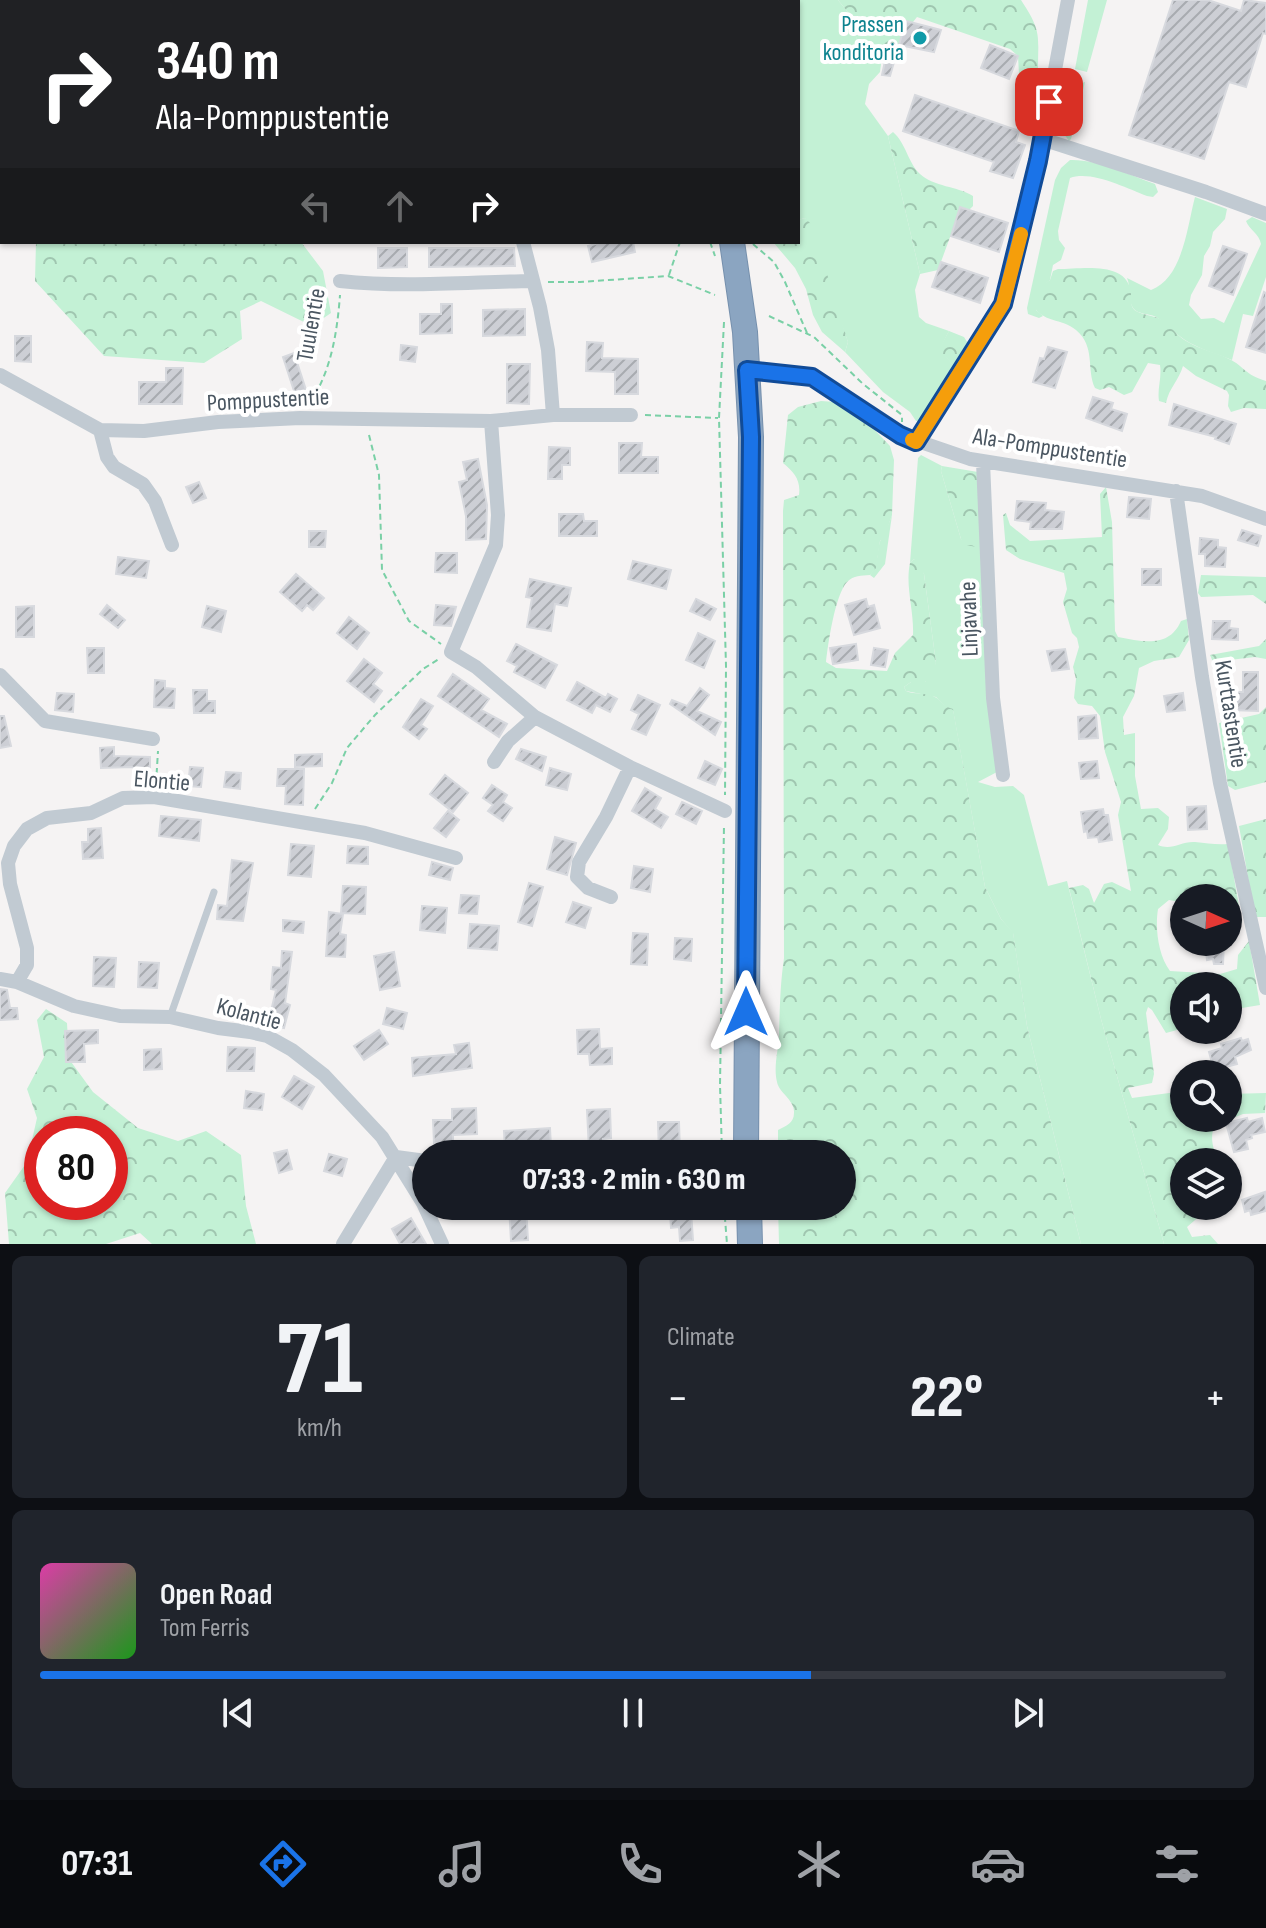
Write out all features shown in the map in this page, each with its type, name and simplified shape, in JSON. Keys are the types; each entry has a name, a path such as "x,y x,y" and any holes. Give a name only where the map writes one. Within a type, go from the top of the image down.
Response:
{"highway":[{"path":"732,244 747,370 751,437 746,1140"},
{"path":"749,1220 750,1244"}],"street":[{"path":"916,442 1003,304 1042,139 1068,0"},
{"path":"1042,139 1266,214"},
{"path":"523,244 548,350 553,415"},
{"name":"Tuulentie","path":"340,281 420,286 532,281"},
{"name":"Ala-Pomppustentie","path":"747,370 812,377 900,435 983,462 1202,496 1266,519"},
{"name":"Pomppustentie","path":"0,375 100,430 144,431 218,422 300,418 491,421 553,415 631,415"},
{"path":"491,421 498,515 496,545 451,652 476,667 535,717 630,767 725,811"},
{"path":"100,430 107,457 114,467 143,484 155,501 172,545"},
{"name":"Linjavahe","path":"983,462 993,698 1003,775"},
{"name":"Kurttastentie","path":"1176,491 1220,783 1266,988"},
{"path":"0,675 45,721 153,739"},
{"path":"494,762 508,741 535,717"},
{"path":"611,897 588,888 577,877 579,862 606,817 630,767"},
{"name":"Elontie","path":"17,982 27,965 27,948 10,884 8,863 14,846 27,829 47,818 91,813 123,798 154,797 365,833 456,858"},
{"name":"Kolantie","path":"0,979 17,982 74,1006 120,1016 170,1017 267,1036 292,1050 324,1075 382,1137 423,1203 442,1244"},
{"path":"343,1244 396,1157 412,1159"}],"lane":[{"path":"170,1017 214,892"}],"path":[{"path":"668,276 679,244"},
{"path":"711,244 717,264"},
{"path":"752,244 774,262 808,334"},
{"path":"532,281 580,282 668,276 715,295"},
{"name":"Tuulentie","path":"300,418 328,369 337,325 340,281"},
{"path":"722,1140 726,666 719,418 723,313"},
{"path":"769,316 808,334 902,415 900,435"},
{"path":"631,415 719,418"},
{"path":"307,822 332,783 347,748 375,715 423,669 451,652 409,621 382,570 379,475 365,418"},
{"path":"153,739 159,756 154,797"},
{"path":"725,1220 727,1244"}],"green space":[{"path":"800,0 838,0 851,16 859,48 883,48 880,72 869,84 865,104 888,136 920,274 915,290 919,317 926,323 949,331 940,349 957,370 920,421 916,421 910,412 883,392 845,352 848,342 805,218 800,219"},
{"path":"838,0 1021,0 1033,19 1037,34 1038,70 1029,76 1019,74 1018,56 1010,49 917,17 899,45 859,49 851,16"},
{"path":"1088,0 1107,0 1087,72 1075,69"},
{"path":"1085,82 1069,141 1062,131 1066,102 1073,89"},
{"path":"893,132 920,174 932,182 973,196 973,206 969,210 961,207 938,270 920,274 888,136"},
{"path":"1070,160 1113,168 1155,184 1158,192 1153,197 1098,178 1070,178 1058,231 1059,240 1065,248 1061,260 1053,265 1050,280 1044,285 1036,310 1043,316 1039,318 1028,314 1027,308 1055,180"},
{"path":"1195,197 1227,209 1225,219 1213,232 1204,256 1202,275 1191,295 1189,305 1201,319 1214,318 1224,323 1261,244 1246,221 1252,217 1266,223 1266,277 1253,316 1243,314 1232,360 1190,343 1156,317 1135,310 1131,302 1127,278 1151,290 1170,275 1182,250"},
{"path":"805,218 812,225 848,342 845,352 822,332 795,268 775,244 800,244 800,219"},
{"path":"36,244 303,244 323,271 331,313 312,326 261,301 240,311 242,339 204,363 104,356 35,281"},
{"path":"1103,269 1122,276 1128,283 1136,311 1165,322 1184,340 1229,359 1266,381 1266,409 1244,408 1231,412 1227,391 1183,366 1166,403 1159,401 1160,365 1148,363 1132,392 1124,395 1109,387 1095,388 1082,337 1071,326 1042,315 1033,305 1036,289 1050,280 1053,271"},
{"path":"949,331 964,337 969,345 957,370 939,349"},
{"path":"821,401 836,402 866,421 890,446 894,460 892,515 880,541 876,568 870,575 852,578 843,588 833,620 826,662 836,668 887,671 895,653 913,635 909,572 914,559 920,563 936,663 933,674 925,682 911,682 904,687 909,692 935,697 953,709 985,887 1001,919 1013,932 1027,1026 1081,1244 779,1244 778,1220 856,1220 856,1140 778,1140 778,1130 787,1126 794,1116 792,1104 778,1086 776,1070 784,958 783,511 784,500 799,495 796,477 783,463 788,415 798,407"},
{"path":"921,455 942,466 961,539 982,548 997,772 978,782 995,787 1013,786 1024,795 1048,886 1067,881 1101,1019 1164,1244 1081,1244 1027,1026 1013,933 1001,919 985,887 953,710 936,697 906,691 904,687 911,682 925,682 936,663 924,574 914,559 910,563 918,458"},
{"path":"942,466 978,472 982,548 966,545 961,539"},
{"path":"1106,487 1112,522 1115,631 1118,637 1146,641 1163,639 1187,619 1189,640 1179,657 1154,661 1139,668 1134,696 1123,717 1124,735 1135,733 1135,776 1141,809 1158,808 1169,817 1168,829 1158,845 1168,847 1195,842 1228,844 1235,884 1170,884 1170,900 1158,909 1160,949 1170,971 1187,972 1170,972 1170,1032 1166,1033 1148,1007 1146,1013 1154,1074 1152,1083 1128,1088 1132,1098 1170,1093 1170,1132 1213,1132 1214,1148 1170,1148 1170,1220 1195,1220 1187,1227 1192,1237 1210,1235 1218,1244 1164,1244 1101,1019 1069,888 1083,885 1089,889 1094,903 1104,884 1112,882 1131,891 1118,815 1121,802 1105,752 1100,716 1092,706 1078,704 1074,698 1076,679 1073,667 1079,647 1063,602 1067,589 1064,573 1020,559 1006,550 1003,515 1006,513 1010,525 1030,541 1102,537 1100,494"},
{"path":"892,515 885,564 874,578 870,575"},
{"path":"1201,575 1266,577 1266,604 1253,595 1201,597 1198,593"},
{"path":"1266,639 1266,659 1255,657 1213,662 1210,655 1259,646"},
{"path":"1266,707 1266,782 1235,790 1228,786 1219,723 1259,714"},
{"path":"1266,819 1266,917 1255,917 1239,826"},
{"path":"1249,941 1260,1005 1242,1008 1242,972 1227,972 1237,969 1238,956 1242,956 1242,950"},
{"path":"46,1009 67,1023 69,1059 93,1092 123,1116 36,1116 27,1089 44,1057 37,1020"},
{"path":"1266,1093 1265,1113 1243,1114 1242,1094"},
{"path":"128,1120 138,1128 178,1141 206,1131 241,1155 246,1206 256,1244 152,1244 140,1233 106,1244 9,1244 5,1193 24,1166 24,1220 128,1220"}],"building":[{"path":"1173,0 1208,0 1241,11 1244,0 1266,3 1266,34 1263,33 1246,87 1229,82 1204,159 1129,135"},
{"name":"Prassen konditoria","path":"906,21 941,30 934,52 899,45"},
{"path":"889,43 899,45 890,76 882,75"},
{"path":"990,45 1018,56 1009,79 981,68"},
{"path":"915,95 1019,131 1016,142 1025,145 1013,178 990,171 994,162 903,131"},
{"path":"960,207 1008,223 999,252 951,236"},
{"path":"633,244 635,252 592,262 588,246"},
{"path":"1223,246 1247,254 1233,295 1209,286"},
{"path":"378,248 407,248 407,267 378,268"},
{"path":"429,248 514,248 515,266 429,267"},
{"path":"941,262 988,278 980,303 932,287"},
{"path":"1266,293 1266,353 1246,347"},
{"path":"441,304 452,304 452,333 420,334 420,314 441,314"},
{"path":"525,309 525,335 483,336 483,310"},
{"path":"15,336 31,336 31,362 15,361"},
{"path":"587,342 603,343 602,358 638,359 638,394 615,394 615,372 586,371"},
{"path":"401,345 417,347 415,362 400,360"},
{"path":"1048,347 1067,352 1055,388 1033,382 1040,358 1044,359"},
{"path":"294,353 306,390 295,394 283,357"},
{"path":"507,364 530,364 529,404 507,403"},
{"path":"166,368 183,368 182,404 139,404 139,382 166,382"},
{"path":"1093,397 1113,403 1111,409 1127,414 1122,431 1086,418"},
{"path":"1174,404 1236,424 1229,444 1216,437 1169,425"},
{"path":"619,443 642,443 641,457 658,457 658,473 619,473"},
{"path":"549,447 570,448 570,465 562,465 562,479 548,479"},
{"path":"478,459 487,505 486,539 466,540 466,516 459,482 467,480 463,462"},
{"path":"199,482 206,498 193,503 186,487"},
{"path":"1129,497 1151,499 1149,519 1127,517"},
{"path":"1017,501 1046,503 1045,510 1064,512 1062,529 1030,529 1031,522 1015,520"},
{"path":"559,514 583,514 584,521 597,521 597,536 559,536"},
{"path":"1242,530 1261,536 1258,546 1238,540"},
{"path":"309,531 326,531 325,547 309,547"},
{"path":"1200,538 1218,540 1218,547 1226,548 1225,567 1205,566 1205,554 1199,554"},
{"path":"436,553 457,553 457,573 435,572"},
{"path":"118,557 149,561 146,578 116,574"},
{"path":"633,561 671,570 666,589 628,579"},
{"path":"1142,569 1161,569 1161,585 1142,585"},
{"path":"296,574 324,598 313,610 307,605 302,611 280,592"},
{"path":"530,579 571,588 567,606 555,604 551,631 527,627 532,598 526,597"},
{"path":"696,599 716,609 710,620 690,611"},
{"path":"866,599 868,607 874,605 880,628 854,635 845,605"},
{"path":"107,605 125,620 118,628 100,614"},
{"path":"436,605 456,607 451,626 434,625"},
{"path":"34,606 34,637 16,637 16,607"},
{"path":"207,606 226,611 221,632 202,627"},
{"path":"349,617 369,633 357,649 337,633"},
{"path":"1213,621 1230,621 1229,628 1238,629 1238,640 1212,639"},
{"path":"698,633 715,641 704,668 686,660"},
{"path":"516,644 557,665 545,688 514,672 517,666 507,661"},
{"path":"856,644 858,660 833,664 830,648"},
{"path":"87,648 104,648 104,673 88,673"},
{"path":"874,648 888,650 885,667 871,665"},
{"path":"1065,649 1069,669 1052,671 1047,651"},
{"path":"364,659 382,673 373,684 382,691 374,702 347,681"},
{"path":"1243,672 1258,672 1258,711 1231,710 1232,692 1243,692"},
{"path":"453,674 489,699 481,710 507,724 499,737 438,696"},
{"path":"155,680 165,681 165,688 175,689 174,708 154,707"},
{"path":"577,682 606,698 608,694 617,699 610,712 596,705 592,713 567,700"},
{"path":"700,688 709,695 697,711 721,722 715,735 670,704 672,700 687,706"},
{"path":"193,690 207,690 207,701 215,701 215,713 194,713"},
{"path":"57,693 74,694 73,712 55,710"},
{"path":"1183,693 1185,710 1167,712 1164,696"},
{"path":"638,695 660,705 646,735 632,729 639,714 631,710"},
{"path":"421,699 433,706 421,725 427,729 419,739 403,727"},
{"path":"1096,715 1098,738 1079,739 1078,717"},
{"path":"0,716 4,716 11,746 0,748"},
{"path":"114,747 114,756 150,757 150,769 146,769 147,787 136,788 135,769 132,767 101,768 100,748"},
{"path":"521,749 546,757 542,771 516,759"},
{"path":"322,754 322,766 295,767 295,755"},
{"path":"705,761 722,769 715,785 698,778"},
{"path":"1097,761 1099,778 1081,779 1079,763"},
{"path":"190,767 203,768 201,787 188,786"},
{"path":"550,768 571,774 567,790 546,785"},
{"path":"278,769 304,769 303,805 285,804 286,786 277,786"},
{"path":"226,772 241,773 240,789 224,787"},
{"path":"445,775 468,793 453,812 430,794"},
{"path":"492,785 507,795 503,802 512,808 503,821 488,811 493,805 483,798"},
{"path":"645,788 661,798 655,809 668,817 661,828 632,811"},
{"path":"682,802 702,811 696,824 676,814"},
{"path":"1206,806 1207,829 1188,830 1187,807"},
{"path":"1103,809 1104,815 1108,815 1112,840 1099,842 1098,837 1088,838 1087,831 1084,832 1081,812"},
{"path":"448,811 459,820 446,837 434,828"},
{"path":"161,816 201,820 199,841 159,836"},
{"path":"101,828 103,858 83,859 82,842 88,842 88,829"},
{"path":"555,837 576,843 567,875 547,869"},
{"path":"291,844 314,846 311,877 288,875"},
{"path":"348,846 368,847 368,864 347,863"},
{"path":"232,860 253,863 243,921 217,919 218,905 227,906"},
{"path":"432,862 453,868 450,880 429,875"},
{"path":"634,866 653,869 650,892 631,888"},
{"path":"529,883 543,887 532,926 518,922"},
{"path":"343,886 366,887 365,914 341,913"},
{"path":"461,895 479,896 477,914 459,913"},
{"path":"573,902 591,908 585,928 566,922"},
{"path":"422,906 447,908 445,933 420,930"},
{"path":"329,912 343,914 340,934 346,935 345,957 326,956"},
{"path":"283,920 304,922 303,933 283,931"},
{"path":"470,924 499,926 497,950 468,948"},
{"path":"633,933 648,934 647,965 631,964"},
{"path":"675,938 692,939 691,961 674,959"},
{"path":"282,951 292,952 285,1003 290,1005 284,1028 268,1024 276,990 271,989 273,967 281,968"},
{"path":"394,952 400,986 380,990 374,956"},
{"path":"1207,956 1223,956 1223,964 1214,964 1213,959 1207,960"},
{"path":"94,957 116,958 114,987 93,986"},
{"path":"139,962 159,963 157,988 138,987"},
{"path":"0,989 7,990 10,1008 17,1008 18,1019 0,1020"},
{"path":"387,1008 407,1013 403,1029 383,1024"},
{"path":"599,1029 600,1049 612,1048 612,1064 590,1065 589,1054 578,1054 577,1030"},
{"path":"98,1030 98,1043 84,1044 85,1062 66,1062 65,1031"},
{"path":"379,1030 388,1044 364,1060 354,1046"},
{"path":"1248,1039 1251,1050 1235,1057 1236,1060 1211,1060 1209,1052 1222,1048 1221,1044 1242,1044"},
{"path":"469,1043 472,1068 413,1076 412,1058 456,1054 454,1045"},
{"path":"228,1047 255,1048 254,1071 227,1071"},
{"path":"161,1049 162,1069 144,1070 144,1050"},
{"path":"294,1076 314,1087 302,1109 282,1097"},
{"path":"246,1091 264,1094 262,1110 244,1108"},
{"path":"476,1108 477,1134 453,1135 453,1140 434,1140 433,1120 452,1120 452,1109"},
{"path":"610,1109 611,1138 588,1140 587,1110"},
{"path":"1247,1118 1248,1122 1262,1118 1265,1132 1251,1135 1252,1138 1246,1140 1248,1149 1242,1150 1233,1148 1228,1132 1242,1132 1242,1119"},
{"path":"658,1122 679,1122 680,1140 659,1140"},
{"path":"550,1128 551,1140 504,1140 504,1131"},
{"path":"287,1150 292,1169 279,1173 274,1153"},
{"path":"329,1154 347,1159 342,1176 324,1171"},
{"path":"1265,1192 1266,1211 1251,1215 1250,1210 1245,1212 1242,1200"},
{"path":"411,1218 426,1244 400,1244 392,1229"},
{"path":"510,1220 527,1220 528,1240 511,1241"},
{"path":"670,1220 692,1220 693,1240 680,1241 679,1227 671,1228"}],"slow traffic":[{"path":"912,440 916,442 939,408 1003,304 1021,234"}],"place":[{"name":"Prassen konditoria","path":"920,38"}],"route":[{"path":"746,1012 751,437 747,370 812,377 900,435 916,442 1003,304 1049,102"}]}
